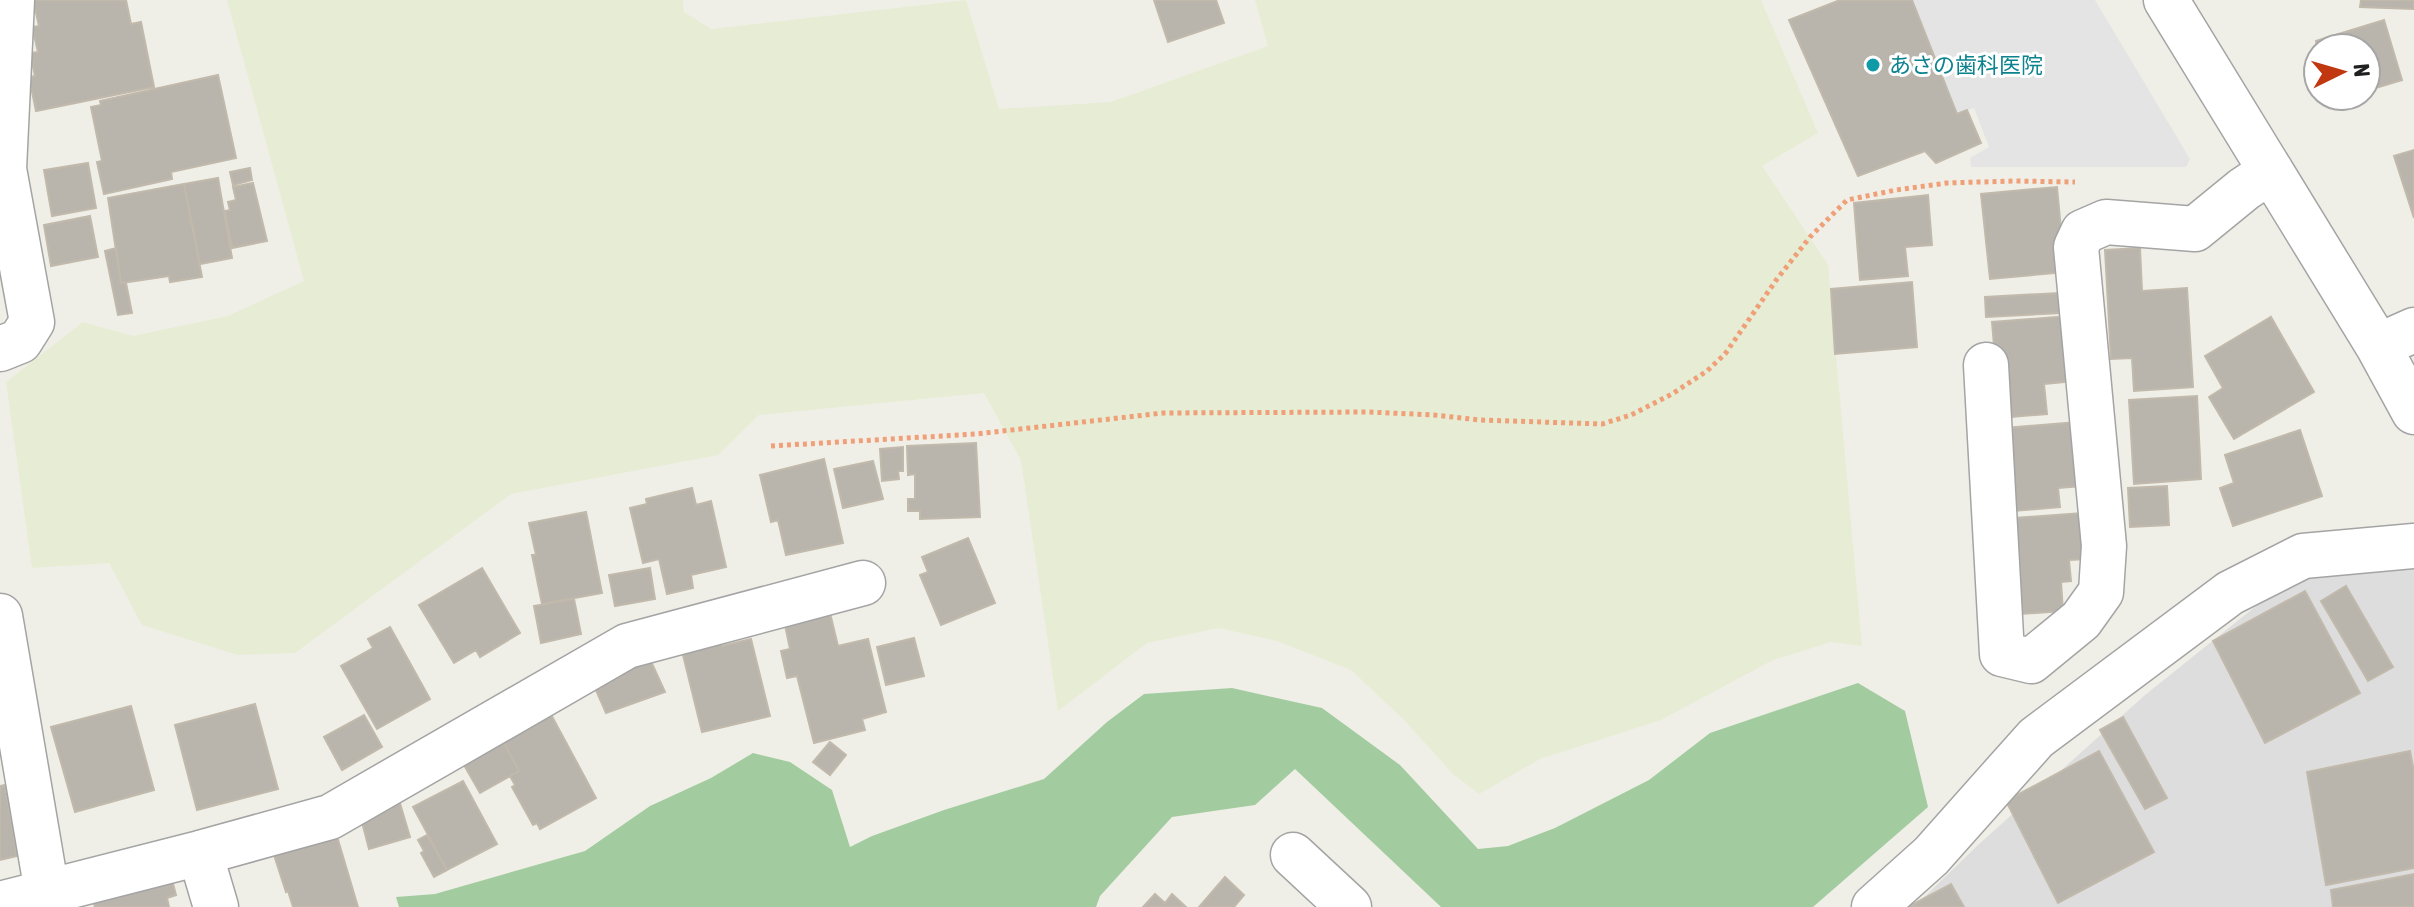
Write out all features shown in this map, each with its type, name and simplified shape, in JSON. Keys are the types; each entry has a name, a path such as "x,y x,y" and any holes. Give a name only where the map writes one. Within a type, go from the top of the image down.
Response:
{"street":[{"path":"0,349 20,341 32,322 4,169 12,0"},
{"path":"2166,0 2271,171 2396,338 2414,412"},
{"path":"1986,365 2002,654 2031,661 2081,620 2101,592 2104,546 2076,247 2083,232 2106,222 2195,229 2271,171"},
{"path":"1874,907 1931,856 2036,738 2230,593 2303,556 2414,546"},
{"path":"0,904 330,817 627,646 863,583"},
{"path":"0,616 47,892"},
{"path":"200,853 216,907"},
{"path":"1293,855 1349,907"}],"path":[{"path":"771,446 976,434 1163,413 1369,412 1602,424 1631,415 1707,371 1725,354 1810,237 1847,200 1947,183 2077,182"}],"shaded area":[{"path":"1912,0 2095,0 2190,159 2186,167 1971,167 1970,158 1989,147 1974,108 1957,114"},
{"path":"2310,563 2414,566 2414,907 1914,907 1978,845 2145,695"}],"green space":[{"path":"227,0 683,0 684,12 711,29 966,0 999,109 1111,102 1268,46 1255,0 1761,0 1818,133 1762,166 1828,265 1862,646 1831,642 1773,660 1661,720 1540,759 1479,794 1453,774 1404,720 1351,670 1277,641 1219,628 1147,643 1058,711 1021,460 984,393 759,415 718,455 511,494 295,653 238,655 142,625 109,563 32,568 6,382 83,322 133,336 228,316 304,281"},
{"path":"1858,683 1905,711 1928,807 1813,907 1441,907 1295,769 1255,805 1172,817 1100,896 1096,907 399,907 396,897 435,894 585,851 650,806 711,778 753,753 790,762 832,790 850,847 944,810 1044,779 1107,722 1144,694 1232,688 1322,708 1400,765 1478,849 1508,846 1555,828 1649,780 1710,733"}],"building":[{"path":"33,0 126,0 131,24 141,22 154,87 36,111 29,77 35,76 30,53 38,52 32,27 39,26"},
{"path":"1154,0 1216,0 1224,23 1168,42"},
{"name":"あさの歯科医院","path":"1840,0 1912,0 1957,114 1967,110 1981,143 1936,163 1925,151 1858,176 1789,20"},
{"path":"2361,0 2414,0 2414,9 2360,7"},
{"path":"2384,20 2402,80 2382,86 2382,32 2345,32"},
{"path":"218,75 236,158 171,172 172,179 104,194 97,162 102,161 91,107 101,105 100,101"},
{"path":"2414,150 2414,218 2394,156"},
{"path":"88,163 96,208 52,216 44,170"},
{"path":"250,168 252,180 233,185 230,172"},
{"path":"218,178 232,258 200,264 184,184"},
{"path":"253,183 267,241 232,248 225,211 230,210 228,202 236,200 233,187"},
{"path":"184,184 202,277 170,282 169,276 121,283 108,198"},
{"path":"2057,187 2065,272 1990,279 1981,194"},
{"path":"1928,195 1932,245 1905,247 1908,276 1860,280 1854,203"},
{"path":"90,216 98,257 51,266 44,225"},
{"path":"116,248 121,283 126,283 132,313 118,315 105,251"},
{"path":"2140,248 2142,291 2187,288 2193,387 2134,391 2132,358 2111,359 2105,250"},
{"path":"1912,282 1917,347 1835,354 1831,289"},
{"path":"2059,293 2061,313 1986,317 1985,297"},
{"path":"2069,316 2074,381 2044,384 2047,414 2000,418 1992,322"},
{"path":"2271,317 2314,392 2234,439 2209,397 2223,388 2205,356"},
{"path":"2197,396 2201,479 2134,484 2129,400"},
{"path":"2077,422 2082,486 2058,488 2060,507 2001,512 1994,429"},
{"path":"2300,430 2322,496 2233,526 2220,488 2234,483 2225,455"},
{"path":"976,443 980,517 920,519 920,511 908,511 908,499 915,499 915,474 908,475 907,446"},
{"path":"903,447 903,471 898,471 899,479 882,481 880,449"},
{"path":"824,459 843,543 786,555 778,520 771,522 760,475"},
{"path":"873,461 883,499 843,508 834,469"},
{"path":"2167,486 2169,525 2130,527 2128,488"},
{"path":"692,488 696,505 711,501 726,567 691,575 693,588 667,594 659,559 643,563 630,508 647,504 646,499"},
{"path":"586,512 602,593 542,604 529,523"},
{"path":"2082,513 2086,559 2069,560 2071,581 2061,582 2063,611 2008,615 2001,519"},
{"path":"968,538 995,603 941,625 920,575 928,572 922,557"},
{"path":"482,568 520,633 480,657 476,650 454,663 419,605"},
{"path":"650,568 655,599 615,606 609,575"},
{"path":"2346,586 2393,667 2368,681 2321,601"},
{"path":"2305,591 2360,693 2265,743 2213,641"},
{"path":"574,599 581,634 541,643 534,606"},
{"path":"830,613 838,646 868,639 886,712 862,719 865,730 814,743 797,676 787,678 781,651 790,649 785,625"},
{"path":"390,627 430,699 377,729 341,666 373,648 368,639"},
{"path":"719,638 722,646 751,639 770,716 702,732 681,647"},
{"path":"914,638 924,676 886,685 877,647"},
{"path":"648,655 665,692 606,713 595,688"},
{"path":"255,704 278,789 197,810 175,725"},
{"path":"131,706 154,790 75,812 51,727"},
{"path":"548,709 596,798 540,829 537,823 533,825 512,787 515,785 510,776 519,771 500,735"},
{"path":"364,715 382,747 342,770 324,737"},
{"path":"2123,717 2167,798 2145,809 2100,730"},
{"path":"500,735 519,771 480,793 460,758"},
{"path":"830,742 846,755 830,775 813,762"},
{"path":"2099,751 2154,852 2058,903 2006,801"},
{"path":"2410,751 2414,772 2414,868 2326,885 2307,772"},
{"path":"463,781 497,844 447,870 413,807"},
{"path":"5,785 17,856 0,860 0,786"},
{"path":"399,800 410,837 369,849 359,811"},
{"path":"336,833 358,907 293,907 273,852"},
{"path":"427,835 447,870 434,877 421,853 424,851 418,840"},
{"path":"2414,874 2414,907 2333,907 2331,890"},
{"path":"171,876 176,895 167,898 169,907 95,907 92,898"},
{"path":"1225,877 1244,895 1234,907 1199,907"},
{"path":"1951,884 1964,907 1908,907"},
{"path":"1155,894 1165,903 1172,894 1186,907 1143,907"}],"place":[{"name":"あさの歯科医院","path":"1873,65"}]}
